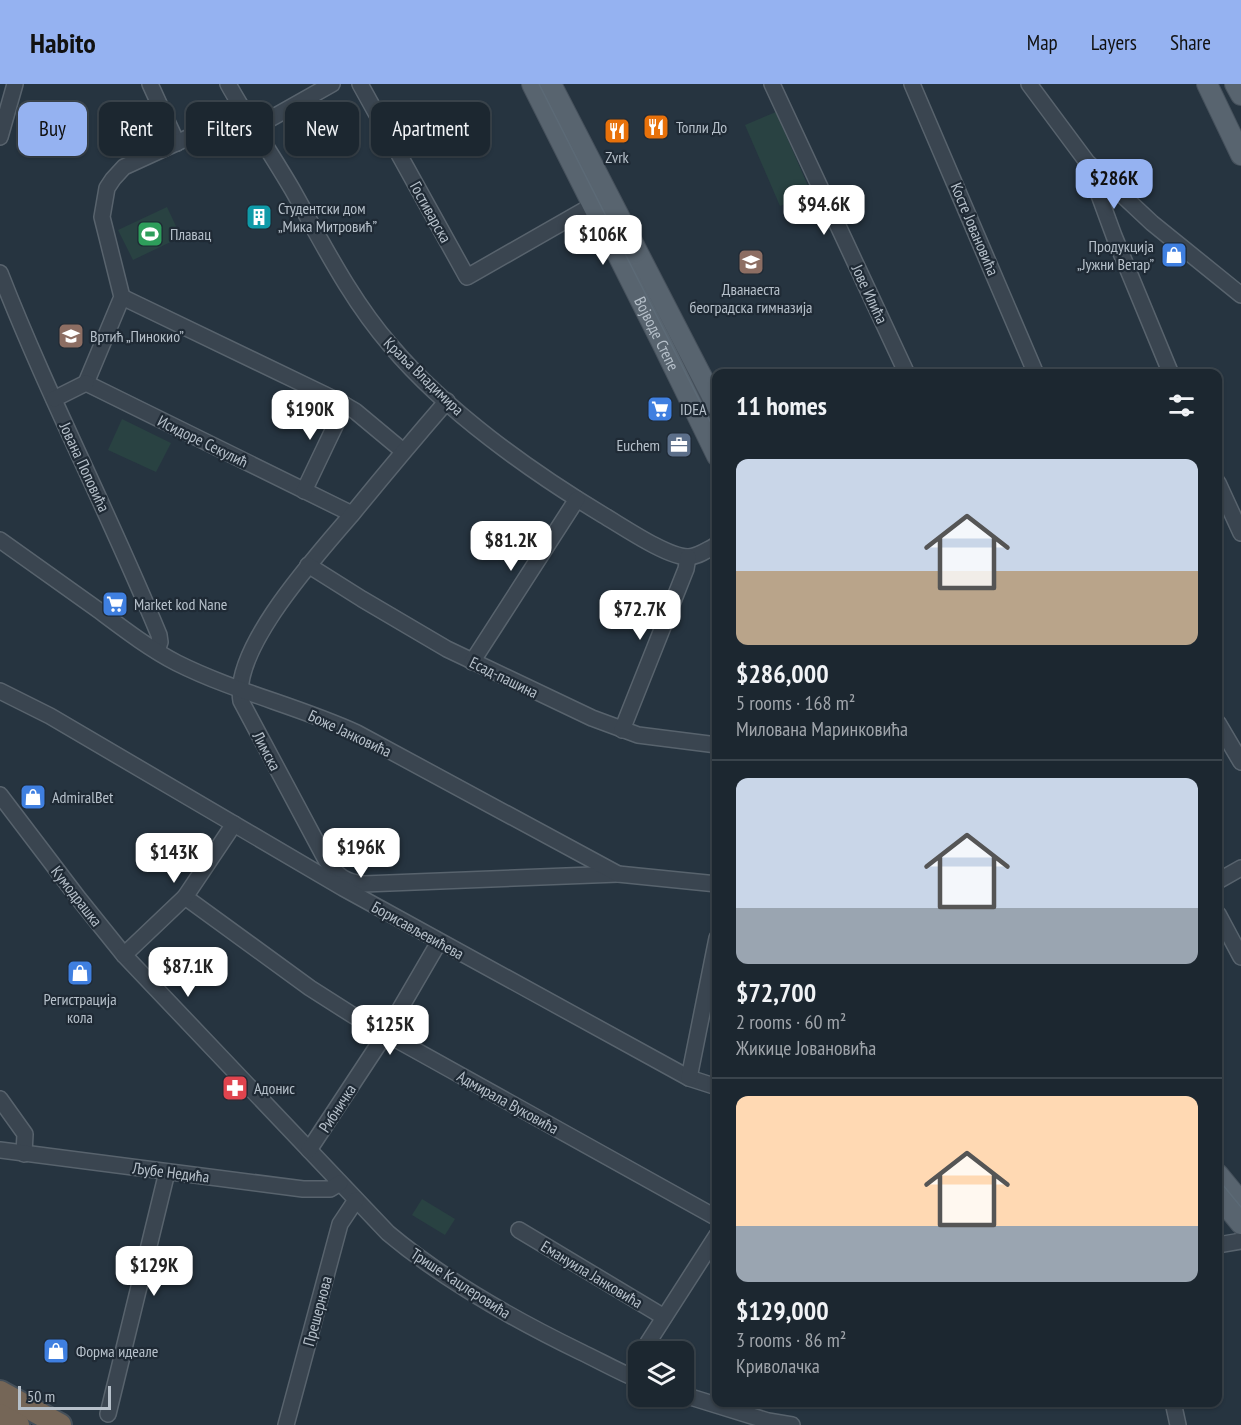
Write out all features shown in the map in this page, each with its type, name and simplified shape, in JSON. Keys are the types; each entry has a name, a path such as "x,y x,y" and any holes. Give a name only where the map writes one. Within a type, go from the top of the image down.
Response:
{"highway":[{"path":"0,1392 60,1425"},
{"path":"0,1415 18,1425"}],"main road":[{"name":"Војводе Степе","path":"532,84 712,446"},
{"name":"Војводе Степе","path":"551,84 712,396"},
{"path":"1235,84 1241,95"},
{"path":"1210,85 1241,154"},
{"path":"1222,1179 1241,1202"},
{"path":"1222,1201 1241,1224"}],"street":[{"path":"0,137 15,84"},
{"path":"150,84 177,143"},
{"name":"Краља Владимира","path":"228,84 238,102"},
{"path":"273,117 332,84"},
{"name":"Гостиварска","path":"360,84 467,277 593,205"},
{"name":"Јове Илића","path":"772,84 905,369"},
{"name":"Косте Јовановића","path":"912,84 1034,369"},
{"path":"1029,84 1087,162 1131,204 1241,295"},
{"path":"54,399 86,383 122,297 103,227 102,217 108,188 124,167 186,139"},
{"name":"Краља Владимира","path":"271,156 336,267 369,318 391,346 447,401 519,460 577,500 651,543 675,554 693,556"},
{"path":"1087,162 1170,369"},
{"path":"1108,219 1117,206 1131,204"},
{"name":"Јована Поповића","path":"2,281 152,616 160,639 157,651"},
{"path":"122,297 345,405 403,451"},
{"name":"Исидоре Секулић","path":"86,383 352,514"},
{"path":"240,689 246,667 260,636 308,565 447,401"},
{"path":"304,491 345,405"},
{"path":"1222,492 1241,533"},
{"path":"472,662 577,500"},
{"name":"Боже Јанковића","path":"0,540 157,651 190,669 330,720 618,874 712,883"},
{"path":"622,730 686,569 693,556 712,547"},
{"name":"Есад-пашина","path":"308,565 472,662 622,730 654,738 712,744"},
{"name":"Лимска","path":"240,689 241,701 248,716 326,860 335,873 345,880 371,884 618,874"},
{"name":"Борисављевићева","path":"0,691 50,716 439,942 689,1078 712,1085"},
{"path":"1222,730 1241,762"},
{"name":"Кумодрашка","path":"0,795 124,955 309,1150"},
{"path":"124,955 184,897 234,824"},
{"path":"313,870 322,867 326,860"},
{"path":"1222,879 1241,868"},
{"path":"369,902 367,892 371,884"},
{"name":"Адмирала Вуковића","path":"184,897 332,1002 712,1215"},
{"path":"1222,921 1241,957"},
{"name":"Рибничка","path":"309,1150 386,1033 439,942"},
{"path":"689,1078 712,963"},
{"path":"0,1099 25,1134 24,1154"},
{"name":"Љубе Недића","path":"0,1150 303,1189 330,1190 340,1183"},
{"name":"Трише Кацлеровића","path":"309,1150 402,1245 461,1285 555,1339 628,1375"},
{"path":"108,1414 167,1172"},
{"name":"Прешернова","path":"286,1425 340,1224 356,1200"},
{"name":"Емануила Јанковића","path":"519,1230 664,1317"},
{"path":"1222,1244 1241,1241"},
{"path":"649,1341 712,1243"},
{"path":"694,1397 712,1401"},
{"path":"735,1407 772,1423 792,1425"},
{"path":"1174,1407 1178,1425"}],"green space":[{"path":"776,112 811,193 780,206 745,125"},
{"name":"Плавац","path":"167,207 181,237 133,260 118,230"},
{"path":"122,419 171,443 156,472 108,450"},
{"path":"422,1199 455,1219 445,1235 412,1215"}],"tram line":[{"path":"539,84 712,425"},
{"path":"1222,1184 1241,1207"}],"place":[{"name":"Топли До","path":"656,127"},
{"name":"Zvrk","path":"617,131"},
{"name":"Студентски дом „Мика Митровић”","path":"259,217"},
{"name":"Плавац","path":"150,234"},
{"name":"Продукција „Јужни Ветар”","path":"1174,255"},
{"name":"Дванаеста београдска гимназија","path":"751,262"},
{"name":"Вртић „Пинокио”","path":"71,336"},
{"name":"IDEA","path":"660,409"},
{"name":"Euchem","path":"679,445"},
{"name":"Market kod Nane","path":"115,604"},
{"name":"AdmiralBet","path":"33,797"},
{"name":"Регистрација кола","path":"80,973"},
{"name":"Адонис","path":"235,1088"},
{"name":"Форма идеале","path":"56,1351"}]}
